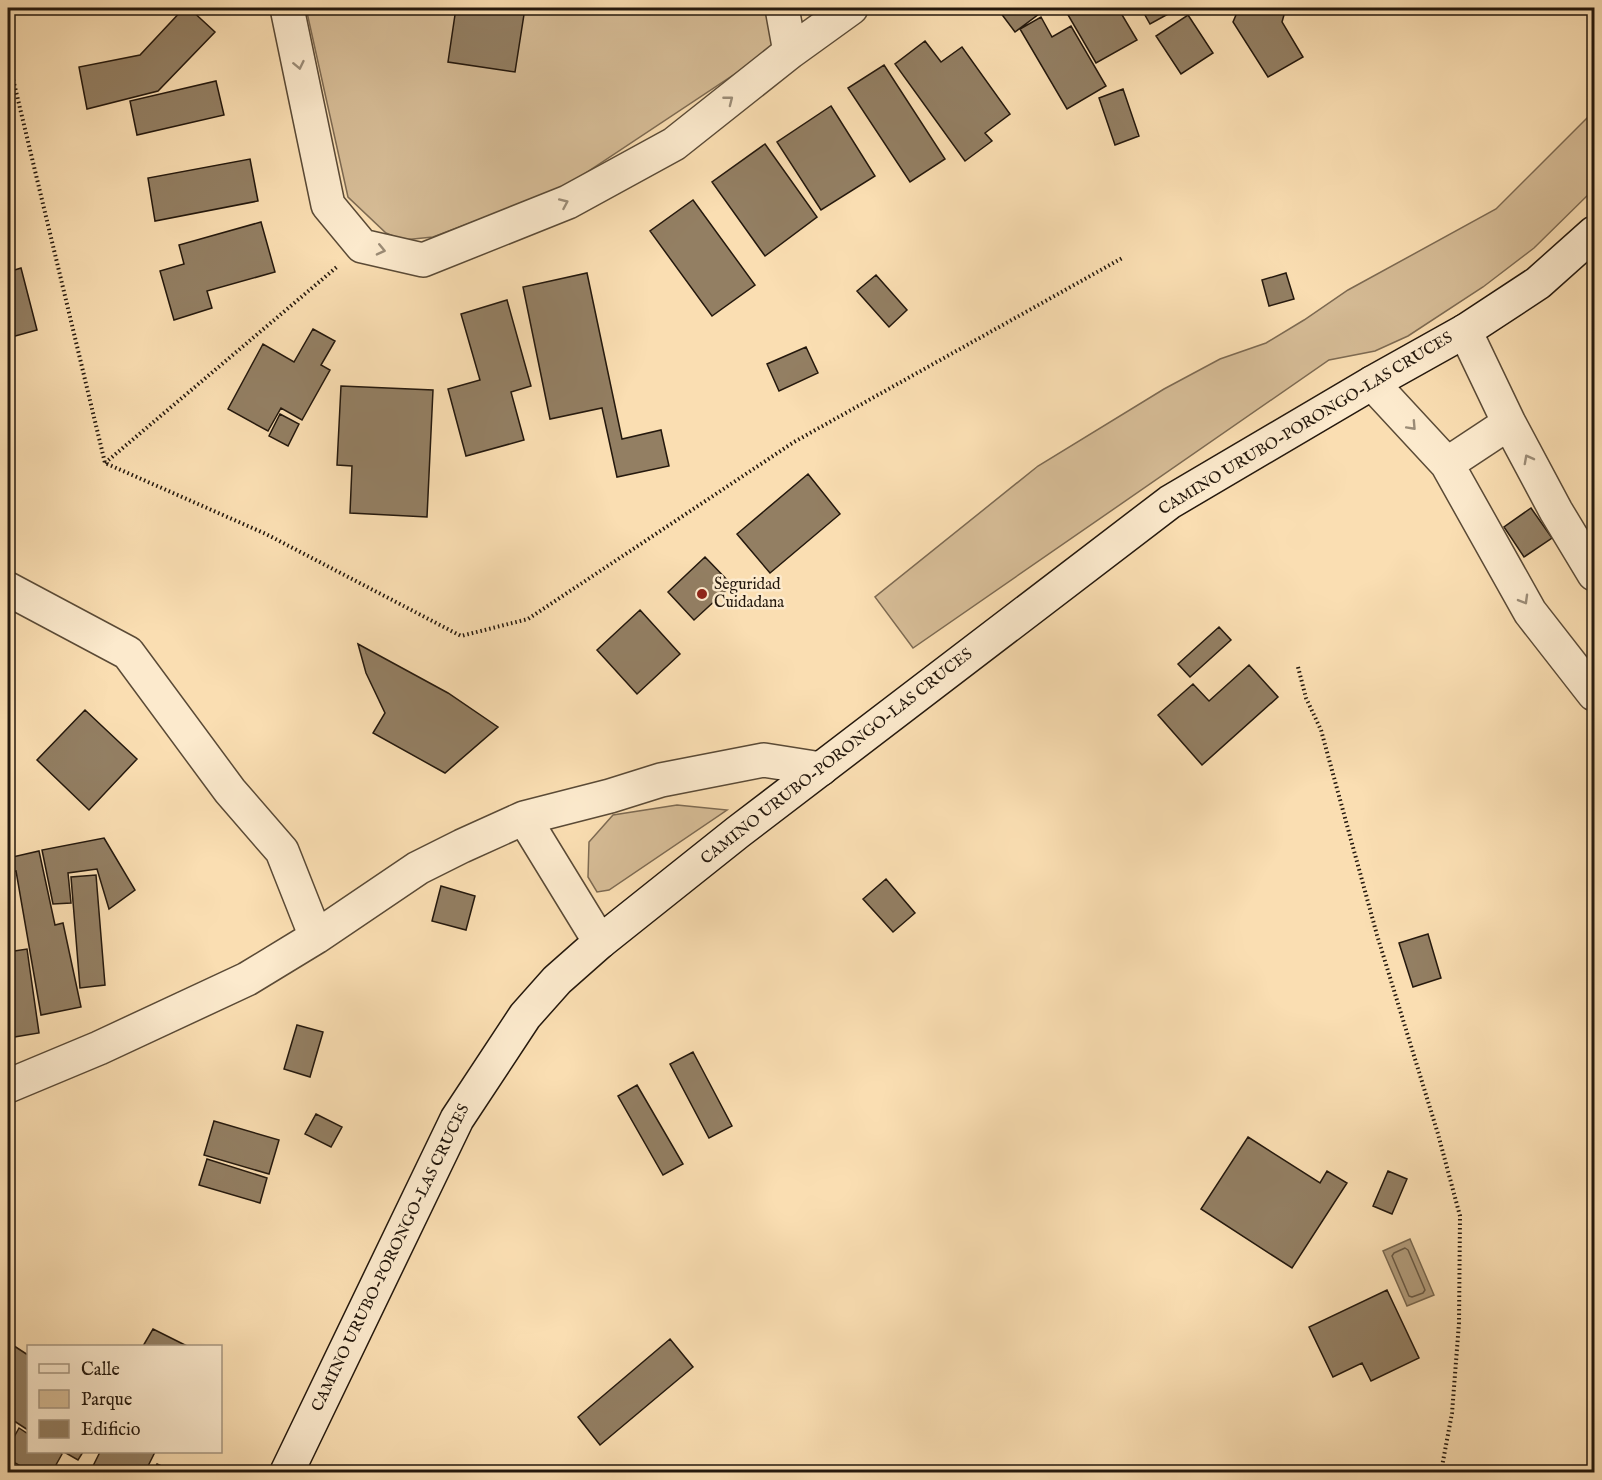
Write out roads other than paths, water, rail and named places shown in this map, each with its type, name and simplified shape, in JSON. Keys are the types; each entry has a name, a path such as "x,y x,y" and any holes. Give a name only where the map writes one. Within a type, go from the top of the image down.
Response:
{"street":[{"path":"287,8 328,205 362,246 423,260 568,202 674,144 790,52 851,8"},
{"path":"782,8 790,52"},
{"name":"CAMINO URUBO-PORONGO-LAS CRUCES","path":"287,1473 457,1119 525,1016 557,980 600,942 821,769 1170,502 1465,330 1538,283 1594,233"},
{"path":"1465,330 1509,423 1556,511 1594,574"},
{"path":"1372,383 1447,464 1530,612 1594,694"},
{"path":"1447,464 1509,423"},
{"path":"8,589 128,653 230,791 282,851 316,937"},
{"path":"8,1086 247,979 316,937 418,868 524,818 662,780 764,760 821,769"},
{"path":"524,818 600,942"}],"water":[{"path":"1410,1239 1434,1295 1407,1306 1383,1251"}],"place":[{"name":"Seguridad Cuidadana","path":"702,594"}]}
